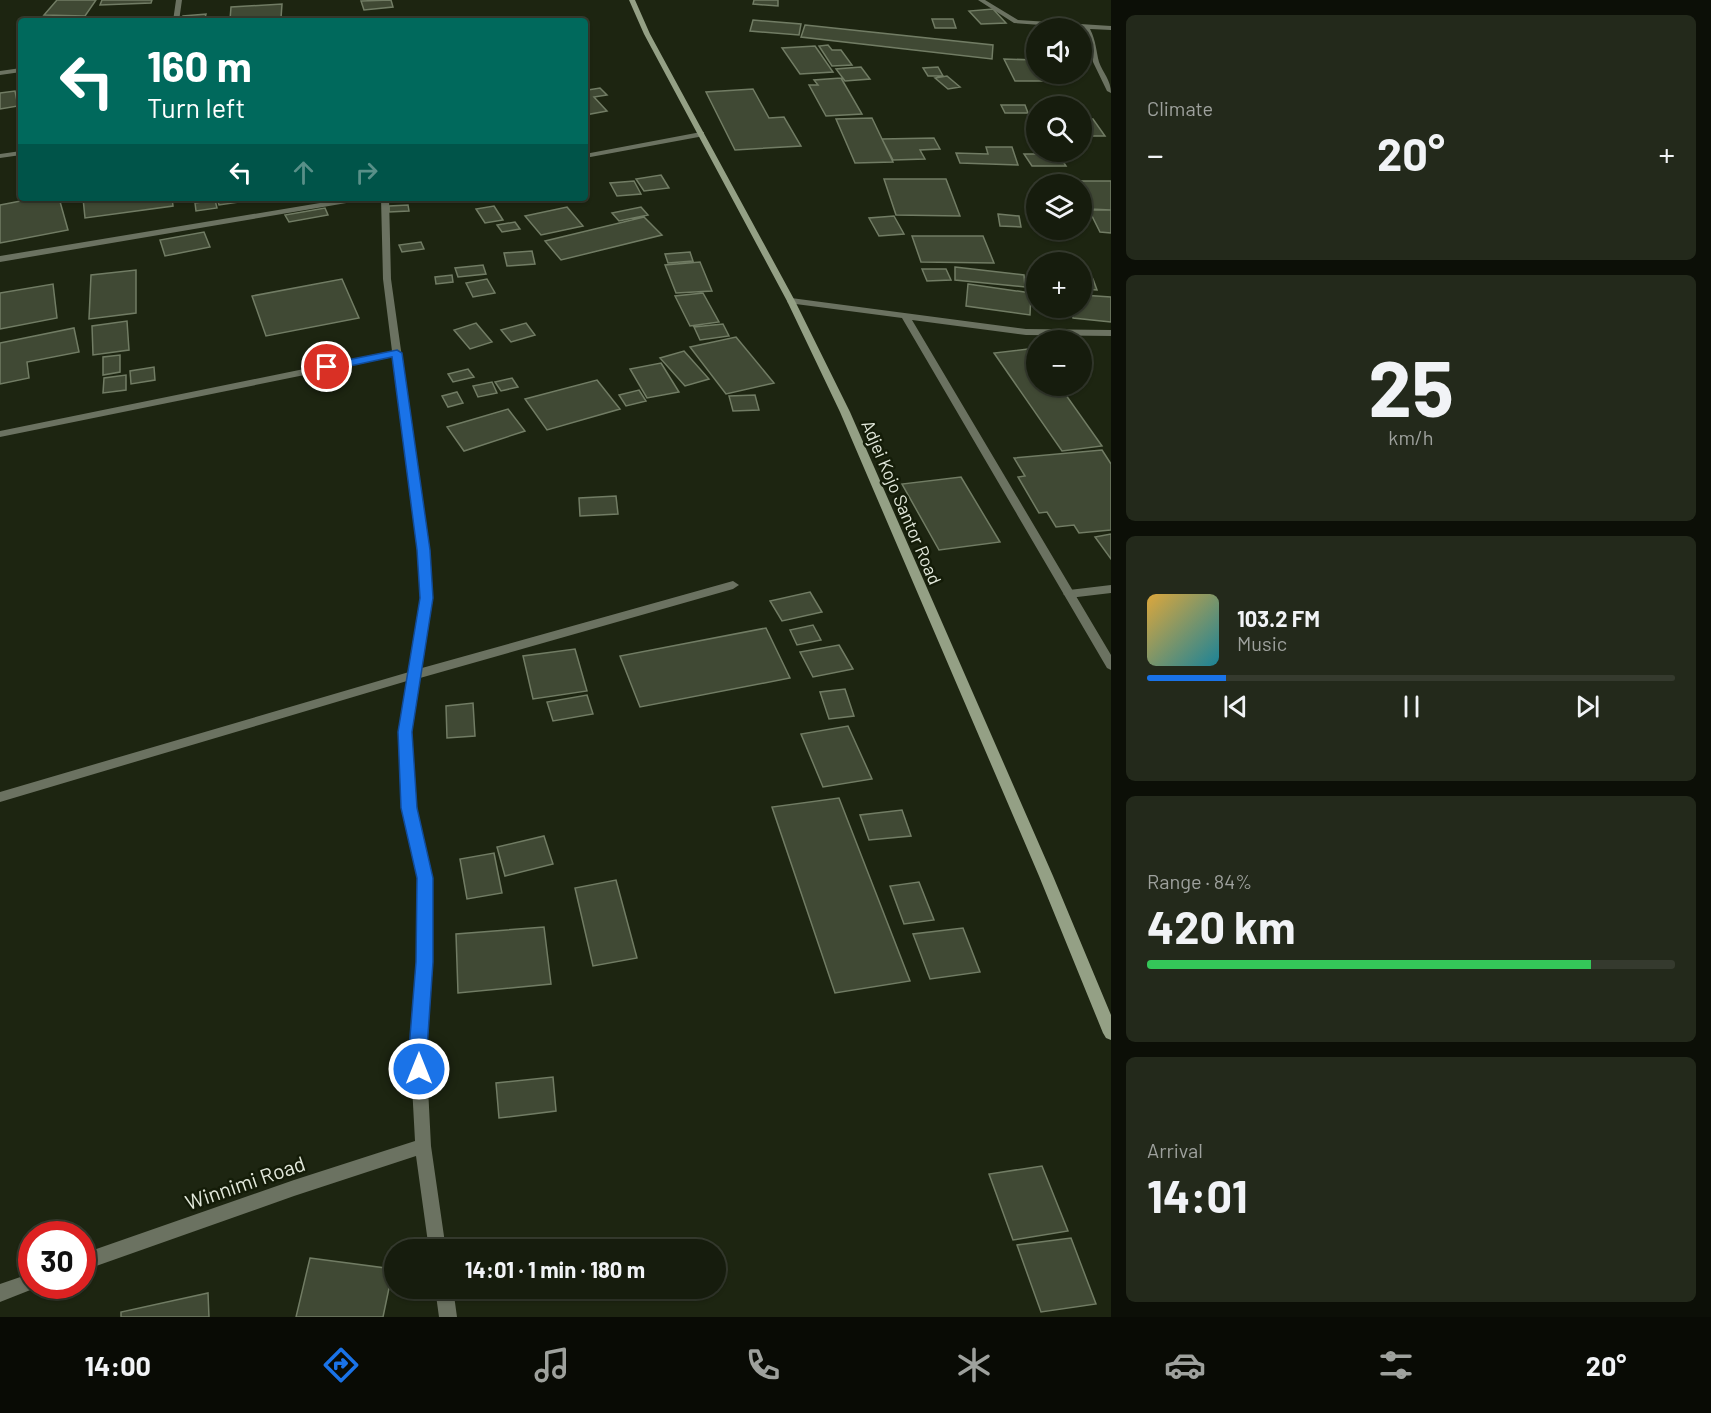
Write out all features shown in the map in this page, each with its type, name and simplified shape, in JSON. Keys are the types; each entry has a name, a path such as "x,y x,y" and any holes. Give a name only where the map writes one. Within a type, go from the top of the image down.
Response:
{"street":[{"path":"176,18 179,0"},
{"name":"Adjei Kojo Santor Road","path":"632,0 647,34 791,301 845,412 1046,876 1111,1033"},
{"path":"981,0 1016,22 1026,23"},
{"path":"1092,26 1111,28"},
{"path":"1092,38 1096,62 1111,92"},
{"path":"0,73 18,70"},
{"path":"588,155 701,134"},
{"path":"0,156 18,153"},
{"path":"0,259 346,201"},
{"path":"385,201 387,279 423,550 427,598 405,732 409,808 425,878 425,962 418,1049 423,1146 436,1239"},
{"path":"791,301 1026,332 1111,333"},
{"path":"906,317 1111,665"},
{"path":"0,434 397,353"},
{"path":"0,797 413,675 733,585"},
{"path":"1069,594 1111,589"},
{"name":"Winnimi Road","path":"96,1258 294,1188 423,1146"},
{"path":"0,1293 18,1286"},
{"path":"446,1299 448,1317"}],"building":[{"path":"57,0 96,0 85,16 44,15"},
{"path":"102,0 152,0 151,3 100,5"},
{"path":"391,0 393,7 364,10 361,1"},
{"path":"754,0 778,0 778,6 753,4"},
{"path":"282,4 281,18 230,18 231,7"},
{"path":"993,9 1006,23 981,24 969,11"},
{"path":"206,14 205,18 183,18 183,16"},
{"path":"932,19 953,19 956,28 935,28"},
{"path":"753,20 801,24 799,35 750,31"},
{"path":"805,25 993,45 992,59 801,37"},
{"path":"828,45 832,50 841,50 852,65 832,66 819,46"},
{"path":"815,46 833,72 800,74 782,48"},
{"path":"1004,59 1026,60 1026,81 1015,81"},
{"path":"861,67 870,79 845,81 836,69"},
{"path":"938,67 943,76 928,76 923,68"},
{"path":"947,76 960,87 948,89 935,78"},
{"path":"841,78 862,114 826,116 809,85 818,85 814,80"},
{"path":"600,88 607,95 594,97 607,111 588,114 588,90"},
{"path":"753,89 769,118 784,117 801,146 735,150 706,92"},
{"path":"15,91 18,106 0,109 0,93"},
{"path":"1001,105 1025,105 1026,108 1026,113 1005,113"},
{"path":"872,118 893,162 855,163 836,119"},
{"path":"1092,119 1093,119 1105,136 1092,136"},
{"path":"934,138 940,149 920,150 925,159 893,160 882,139"},
{"path":"986,147 1012,147 1018,165 960,163 956,153 988,154"},
{"path":"1029,162 1063,162 1066,166 1032,166"},
{"path":"661,175 669,188 644,191 636,179"},
{"path":"884,179 946,179 960,216 896,215"},
{"path":"634,181 641,194 617,196 610,183"},
{"path":"1092,181 1111,181 1111,210 1092,209"},
{"path":"21,201 60,201 68,230 0,243 0,205"},
{"path":"83,201 172,201 173,206 85,218"},
{"path":"215,201 217,208 196,211 195,203"},
{"path":"218,201 246,201 219,205"},
{"path":"408,205 409,211 389,212 389,206"},
{"path":"494,206 503,220 485,223 476,209"},
{"path":"567,207 583,226 541,235 525,216"},
{"path":"641,207 648,215 619,221 612,213"},
{"path":"325,208 328,215 289,222 285,215"},
{"path":"1092,210 1111,210 1111,233 1100,232 1092,216"},
{"path":"998,214 1019,216 1021,227 1000,226"},
{"path":"894,216 904,234 879,236 869,218"},
{"path":"644,217 662,235 561,260 545,241"},
{"path":"515,222 520,229 502,232 497,225"},
{"path":"204,232 210,247 165,256 160,240"},
{"path":"912,236 983,236 994,263 921,262"},
{"path":"421,242 424,249 402,252 399,245"},
{"path":"532,251 535,264 507,266 504,253"},
{"path":"690,252 693,261 668,263 665,254"},
{"path":"700,262 712,291 676,293 665,265"},
{"path":"483,265 486,274 458,277 455,268"},
{"path":"955,267 1024,275 1025,287 955,280"},
{"path":"922,269 946,269 951,280 927,281"},
{"path":"136,270 136,313 89,319 91,275"},
{"path":"452,275 453,282 436,284 435,277"},
{"path":"342,279 359,318 266,336 252,296"},
{"path":"487,279 495,293 473,297 466,283"},
{"path":"1092,279 1093,279 1097,290 1092,290"},
{"path":"53,284 57,318 0,329 0,293"},
{"path":"968,284 1026,292 1026,314 966,306"},
{"path":"703,293 719,322 690,326 675,296"},
{"path":"1092,296 1111,297 1111,322 1073,318 1092,318"},
{"path":"127,321 129,350 93,355 92,326"},
{"path":"476,323 492,342 470,349 454,330"},
{"path":"526,323 535,335 511,342 501,330"},
{"path":"723,324 729,336 700,340 694,327"},
{"path":"74,328 79,352 27,362 29,378 0,384 0,343"},
{"path":"736,337 774,383 726,394 690,347"},
{"path":"1026,349 1026,396 1067,396 1102,446 1062,451 994,353"},
{"path":"684,351 709,379 685,386 660,358"},
{"path":"120,355 120,372 103,375 103,357"},
{"path":"661,363 679,392 647,398 630,369"},
{"path":"154,367 155,380 131,384 130,371"},
{"path":"468,369 474,377 453,382 448,374"},
{"path":"126,375 126,390 103,393 104,378"},
{"path":"512,378 518,387 501,391 495,382"},
{"path":"597,380 620,409 547,430 525,399"},
{"path":"492,382 497,393 478,397 473,386"},
{"path":"639,390 646,401 626,406 619,395"},
{"path":"457,392 463,403 448,407 442,396"},
{"path":"755,395 759,410 733,411 729,396"},
{"path":"508,409 525,431 464,451 447,427"},
{"path":"1102,450 1111,464 1111,530 1079,533 1074,525 1056,527 1047,512 1039,513 1018,477 1025,476 1014,458"},
{"path":"961,477 1000,542 939,550 902,484"},
{"path":"616,496 618,514 580,516 579,498"},
{"path":"1111,534 1111,559 1095,537"},
{"path":"810,592 822,612 782,621 770,601"},
{"path":"813,625 821,640 797,645 790,630"},
{"path":"766,628 790,678 640,707 620,656"},
{"path":"839,645 853,669 813,677 800,652"},
{"path":"575,649 587,691 533,699 523,656"},
{"path":"845,689 854,716 829,719 820,692"},
{"path":"587,695 593,714 553,721 547,702"},
{"path":"473,703 475,736 447,738 446,706"},
{"path":"848,726 872,779 823,787 801,734"},
{"path":"839,798 910,981 835,993 772,807"},
{"path":"902,810 911,836 869,840 860,815"},
{"path":"544,836 553,864 505,876 497,847"},
{"path":"494,853 502,893 467,899 460,859"},
{"path":"616,880 637,958 593,966 575,888"},
{"path":"919,882 934,920 904,924 890,886"},
{"path":"544,927 551,984 458,993 456,934"},
{"path":"963,928 980,972 930,979 913,934"},
{"path":"553,1077 556,1111 499,1118 496,1083"},
{"path":"1042,1166 1068,1231 1013,1240 989,1174"},
{"path":"1071,1238 1096,1304 1041,1312 1017,1245"},
{"path":"310,1258 384,1268 384,1299 387,1299 383,1317 296,1317"},
{"path":"208,1293 209,1317 121,1317 121,1312"}],"route":[{"path":"327,367 397,353 423,550 427,598 405,732 409,808 425,878 425,962 418,1049 419,1069"}]}
